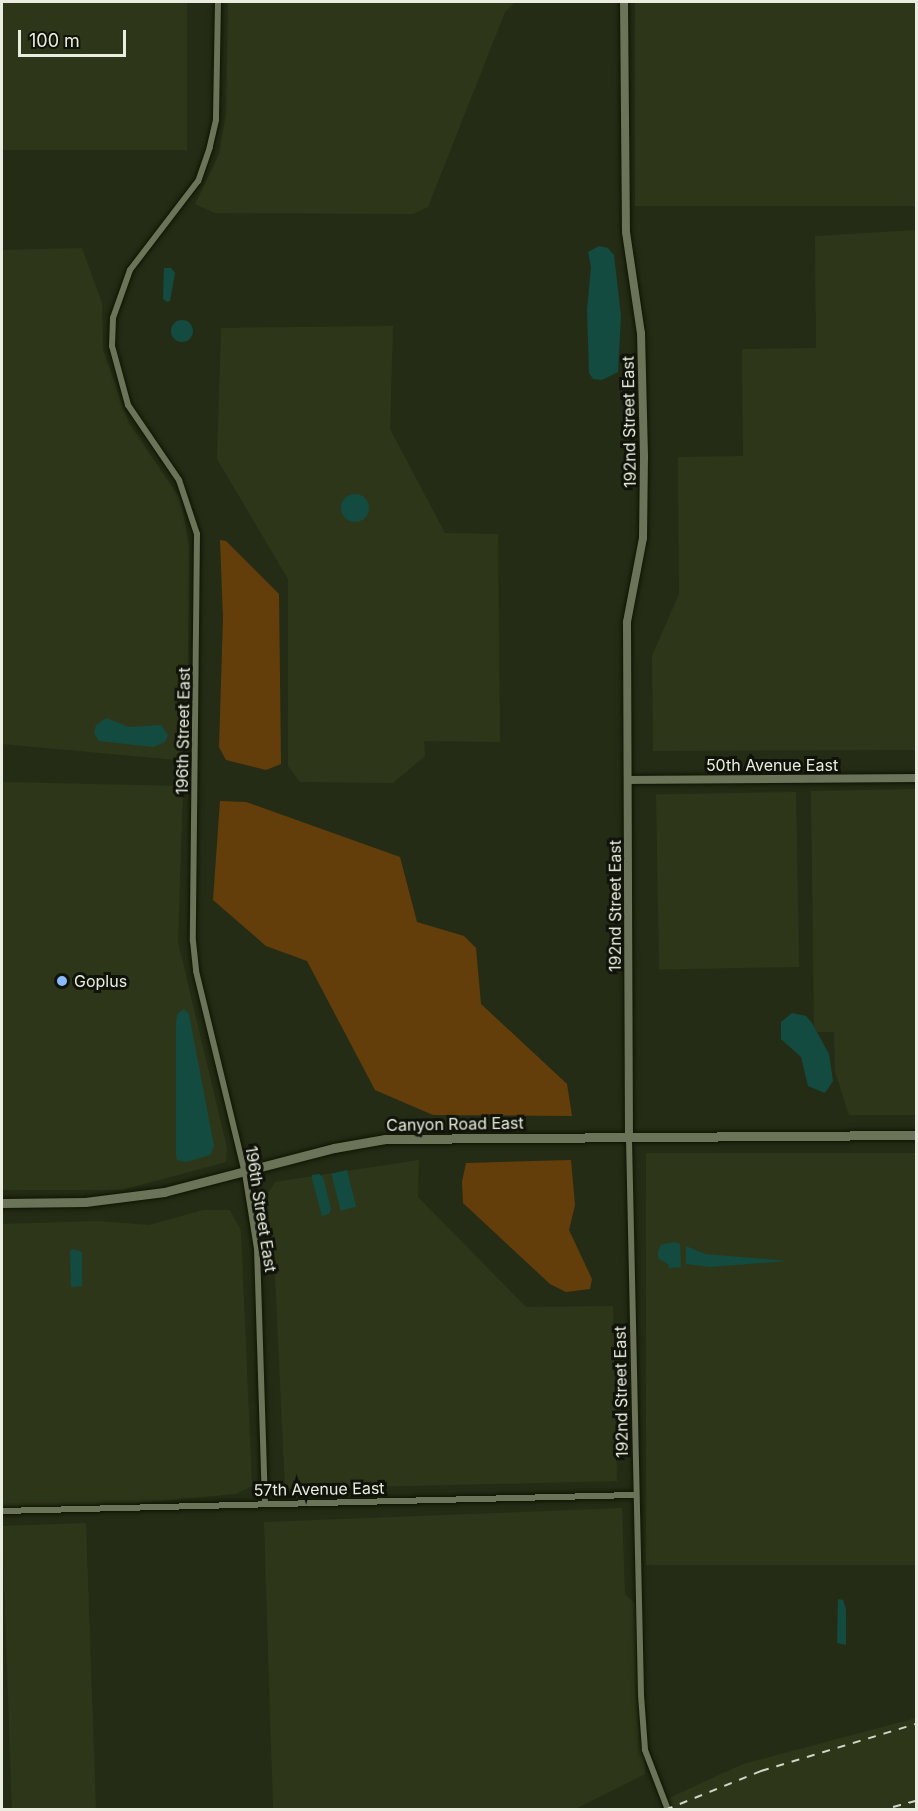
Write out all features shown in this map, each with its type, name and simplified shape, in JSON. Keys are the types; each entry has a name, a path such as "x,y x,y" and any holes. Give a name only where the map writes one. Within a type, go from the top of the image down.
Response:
{"main road":[{"name":"Canyon Road East","path":"2,1203 125,1198 245,1173 334,1148 385,1139 916,1135"}],"street":[{"name":"196th Street East","path":"218,2 216,120 210,147 198,181 130,270 113,318 112,346 128,405 179,480 197,534 193,941 196,971 245,1173 259,1282 265,1504"},
{"name":"192nd Street East","path":"624,2 626,232 641,333 644,457 643,538 627,622 629,1138 636,1495 645,1750 668,1809"},
{"name":"50th Avenue East","path":"628,780 916,778"},
{"name":"57th Avenue East","path":"2,1511 636,1495"}],"shaded area":[{"path":"2,2 187,2 187,150 2,150"},
{"path":"228,2 515,2 505,12 428,207 413,214 215,213 195,204 219,154 226,114"},
{"path":"635,2 916,2 916,206 635,206"},
{"path":"916,230 916,750 653,751 652,656 679,594 678,457 743,456 742,349 816,348 815,236"},
{"path":"82,248 102,303 103,350 129,423 181,500 189,547 188,761 2,744 2,250"},
{"path":"393,326 390,429 445,533 498,534 500,742 424,741 425,756 393,783 300,782 288,766 288,579 217,459 221,328"},
{"path":"220,540 226,541 279,594 281,764 266,770 226,760 219,747 223,618"},
{"path":"2,782 183,786 178,942 227,1148 226,1162 122,1190 2,1190"},
{"path":"916,789 916,1115 849,1115 835,1072 834,1032 814,1032 811,791"},
{"path":"796,792 799,967 659,969 656,794"},
{"path":"220,801 246,802 400,857 417,922 464,936 476,948 481,1004 567,1084 572,1116 433,1115 375,1090 307,961 266,946 213,900"},
{"path":"646,1153 916,1153 916,1565 646,1565"},
{"path":"419,1160 418,1197 526,1307 613,1306 617,1481 285,1489 274,1255 266,1197 275,1182"},
{"path":"571,1160 575,1205 569,1230 592,1279 590,1289 566,1292 550,1284 463,1203 462,1182 466,1163"},
{"path":"203,1210 230,1210 241,1231 252,1486 236,1494 96,1507 2,1510 2,1224 98,1221 149,1225"},
{"path":"622,1508 625,1594 639,1607 645,1774 575,1809 273,1809 264,1522"},
{"path":"86,1523 96,1809 12,1810 2,1526"},
{"path":"916,1718 916,1809 671,1810 667,1799 743,1764"}],"water":[{"path":"599,246 608,248 614,255 621,316 618,372 602,380 593,379 589,373 587,310 591,267 588,252"},
{"path":"164,268 171,268 175,273 170,301 167,302 163,299"},
{"path":"182,320 190,323 193,331 190,339 182,342 174,339 171,331 174,323"},
{"path":"355,494 365,498 369,508 365,518 355,522 345,518 341,508 345,498"},
{"path":"106,718 129,727 161,725 168,735 165,742 153,747 99,741 94,733 96,725"},
{"path":"184,1009 189,1014 214,1146 210,1155 186,1162 177,1160 176,1155 176,1023 177,1014"},
{"path":"792,1013 806,1016 829,1054 833,1081 825,1093 808,1086 801,1057 781,1039 781,1022"},
{"path":"347,1170 356,1207 341,1211 331,1174"},
{"path":"319,1174 323,1177 331,1209 329,1214 322,1216 312,1179 312,1175"},
{"path":"674,1242 680,1244 681,1267 668,1268 669,1265 658,1258 658,1251 661,1245"},
{"path":"686,1246 705,1254 787,1261 710,1267 686,1264"},
{"path":"73,1249 82,1252 82,1286 71,1287 70,1251"},
{"path":"838,1599 843,1600 846,1609 846,1645 837,1643"}],"railway":[{"path":"665,1810 761,1771 916,1724"},
{"path":"893,1807 916,1801"}],"place":[{"name":"Goplus","path":"62,981"}]}
